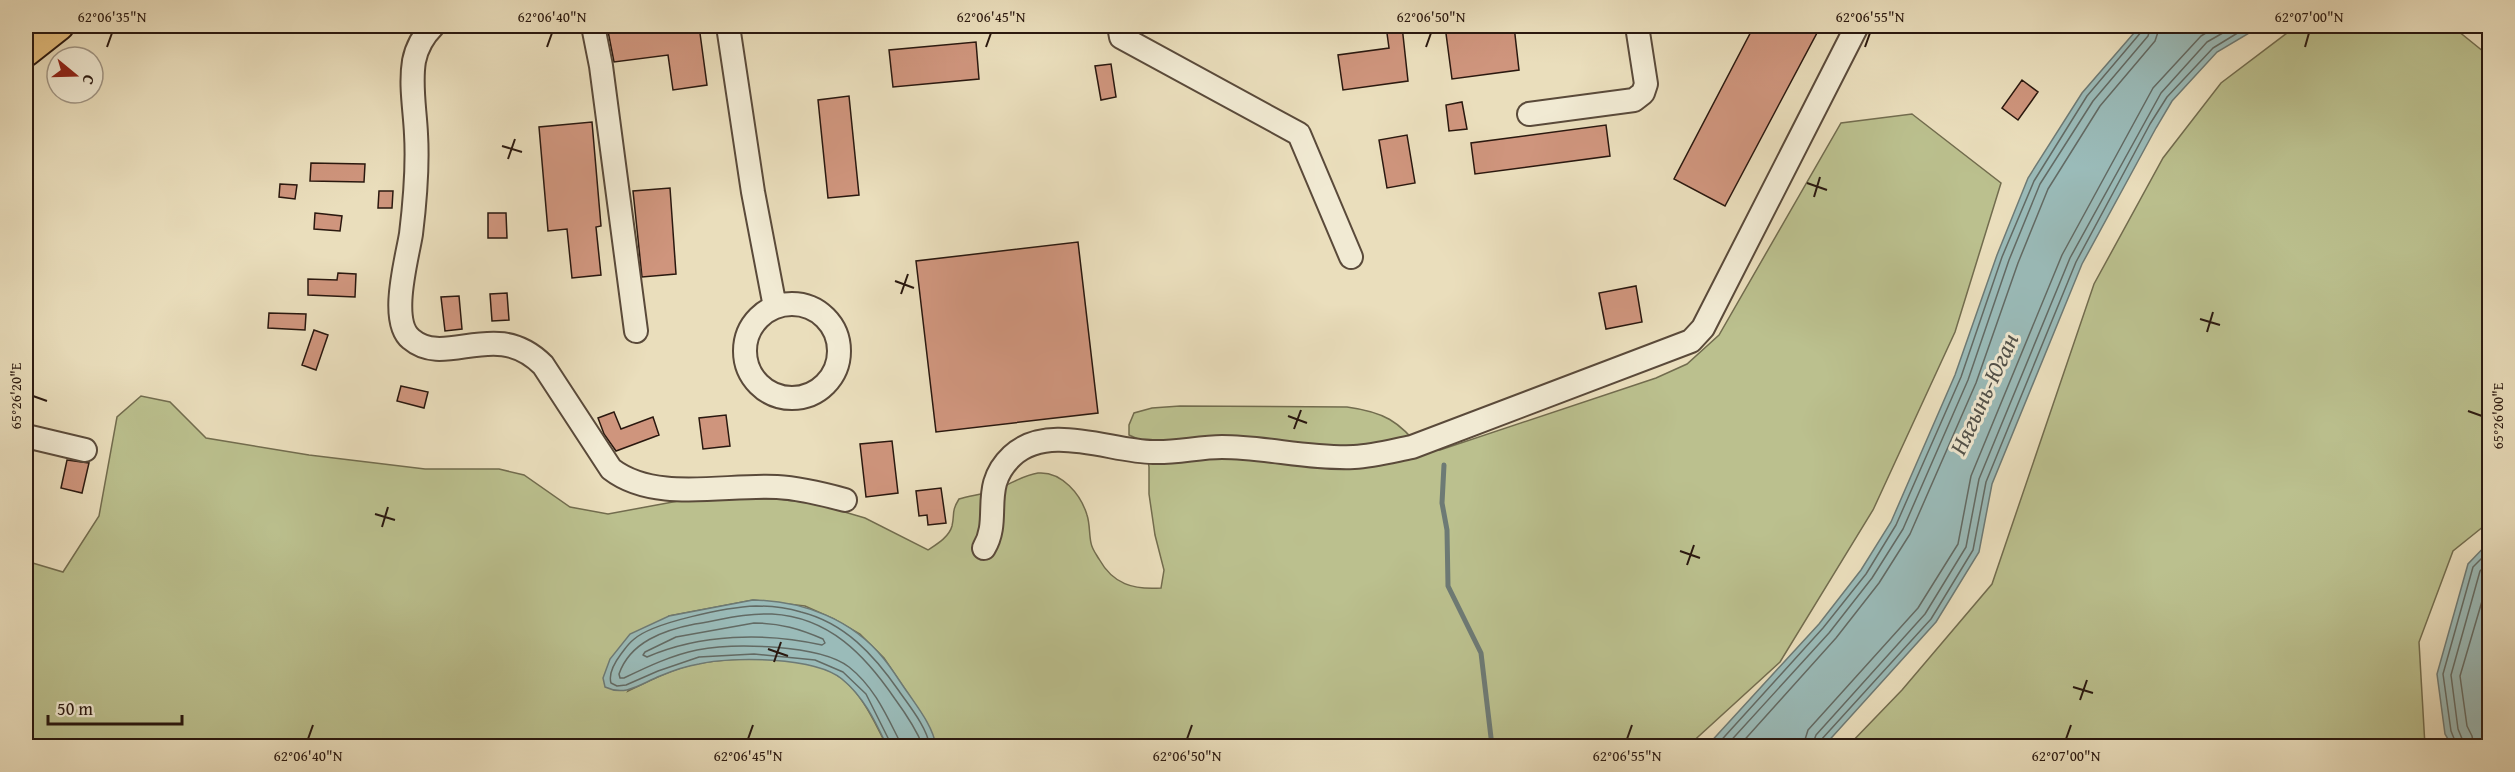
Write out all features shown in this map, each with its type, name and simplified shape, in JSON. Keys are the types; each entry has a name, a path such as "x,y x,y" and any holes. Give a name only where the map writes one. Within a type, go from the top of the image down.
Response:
{"main road":[{"path":"26,52 58,26"}],"lane":[{"path":"434,26 422,38 414,60 412,87 416,174 412,224 401,301 404,332 412,341 438,349 486,343 505,344 530,353 543,365 611,469 621,477 639,484 663,489 778,487 807,490 845,500"},
{"path":"593,26 601,66 636,331"},
{"path":"728,26 753,192 775,307"},
{"path":"1119,26 1121,37 1299,134 1351,257"},
{"path":"1529,114 1635,100 1643,93 1646,84 1637,26"},
{"path":"984,548 990,532 994,483 999,472 1020,449 1038,442 1087,442 1153,452 1223,447 1352,457 1380,454 1412,447 1691,341 1703,328 1857,26"},
{"path":"785,304 801,304 816,310 829,321 837,336 839,352 836,369 827,382 814,393 799,398 782,398 767,392 754,381 747,366 744,350 747,334 756,320 775,307 785,304"},
{"path":"26,436 85,450"}],"green space":[{"path":"2295,27 2453,27 2489,56 2489,522 2453,551 2419,642 2425,746 1848,746 1902,690 1992,584 2094,284 2163,158 2221,83"},
{"path":"1912,114 2001,183 1955,332 1873,510 1780,662 1688,746 936,746 921,713 884,658 860,634 805,606 753,600 669,616 628,691 673,671 701,663 754,659 812,665 841,678 849,685 868,710 887,746 26,746 26,561 63,572 99,516 117,417 141,396 170,402 206,438 309,455 425,469 499,469 524,475 570,507 608,514 689,499 775,499 814,503 865,518 928,550 948,534 959,499 995,490 1033,474 1047,473 1062,480 1080,500 1088,518 1092,547 1105,568 1117,580 1125,584 1141,588 1161,588 1164,570 1155,535 1145,442 1129,435 1129,425 1134,413 1152,408 1180,406 1347,407 1390,419 1422,450 1440,450 1656,378 1687,364 1719,335 1841,123"}],"water":[{"name":"Нягынь-Юган","path":"2140,26 2261,26 2217,52 2172,101 2082,264 1992,484 1979,552 1936,622 1824,746 1707,746 1819,624 1861,570 1891,522 1955,375 1997,255 2028,178 2082,93"},
{"path":"2489,542 2489,746 2452,746 2445,734 2437,674 2468,564"},
{"path":"753,600 772,601 808,609 842,623 857,633 884,659 925,718 936,746 887,746 863,702 850,686 829,672 794,662 752,659 714,661 679,669 626,690 613,690 605,687 603,678 610,659 630,634 669,616"}],"building":[{"path":"607,26 699,26 707,85 673,90 668,55 614,62"},
{"path":"1386,26 1402,26 1408,81 1343,90 1338,55 1389,48"},
{"path":"1445,26 1514,26 1519,70 1452,79"},
{"path":"1754,26 1808,26 1818,31 1725,206 1674,179"},
{"path":"976,42 979,79 893,87 889,50"},
{"path":"1111,64 1116,97 1101,100 1095,66"},
{"path":"2022,80 2038,92 2018,120 2002,108"},
{"path":"849,96 859,195 828,198 818,100"},
{"path":"1462,102 1467,129 1449,131 1446,105"},
{"path":"592,122 601,226 596,227 601,275 572,278 567,229 548,231 539,127"},
{"path":"1606,125 1610,156 1475,174 1471,143"},
{"path":"1407,135 1415,183 1387,188 1379,140"},
{"path":"311,163 365,164 364,182 310,181"},
{"path":"280,184 297,185 295,199 279,197"},
{"path":"670,188 676,274 642,277 633,191"},
{"path":"379,191 393,191 392,208 378,208"},
{"path":"315,213 342,216 340,231 314,229"},
{"path":"488,213 506,213 507,238 488,238"},
{"path":"1078,242 1098,413 936,432 916,261"},
{"path":"338,273 356,274 355,297 308,295 308,279 337,280"},
{"path":"1636,286 1642,322 1606,329 1599,293"},
{"path":"507,293 509,320 492,321 490,294"},
{"path":"459,296 462,329 445,331 441,297"},
{"path":"269,313 306,314 305,330 268,328"},
{"path":"314,330 328,335 316,370 302,365"},
{"path":"401,386 428,392 424,408 397,401"},
{"path":"614,412 621,429 653,417 659,435 616,451 604,434 598,418"},
{"path":"726,415 730,446 703,449 699,418"},
{"path":"892,441 898,493 866,497 860,444"},
{"path":"67,460 89,463 82,493 61,488"},
{"path":"941,488 946,523 928,525 927,515 919,516 916,491"}],"waterway":[{"path":"1444,465 1442,503 1447,530 1448,586 1481,653 1492,746"}]}
